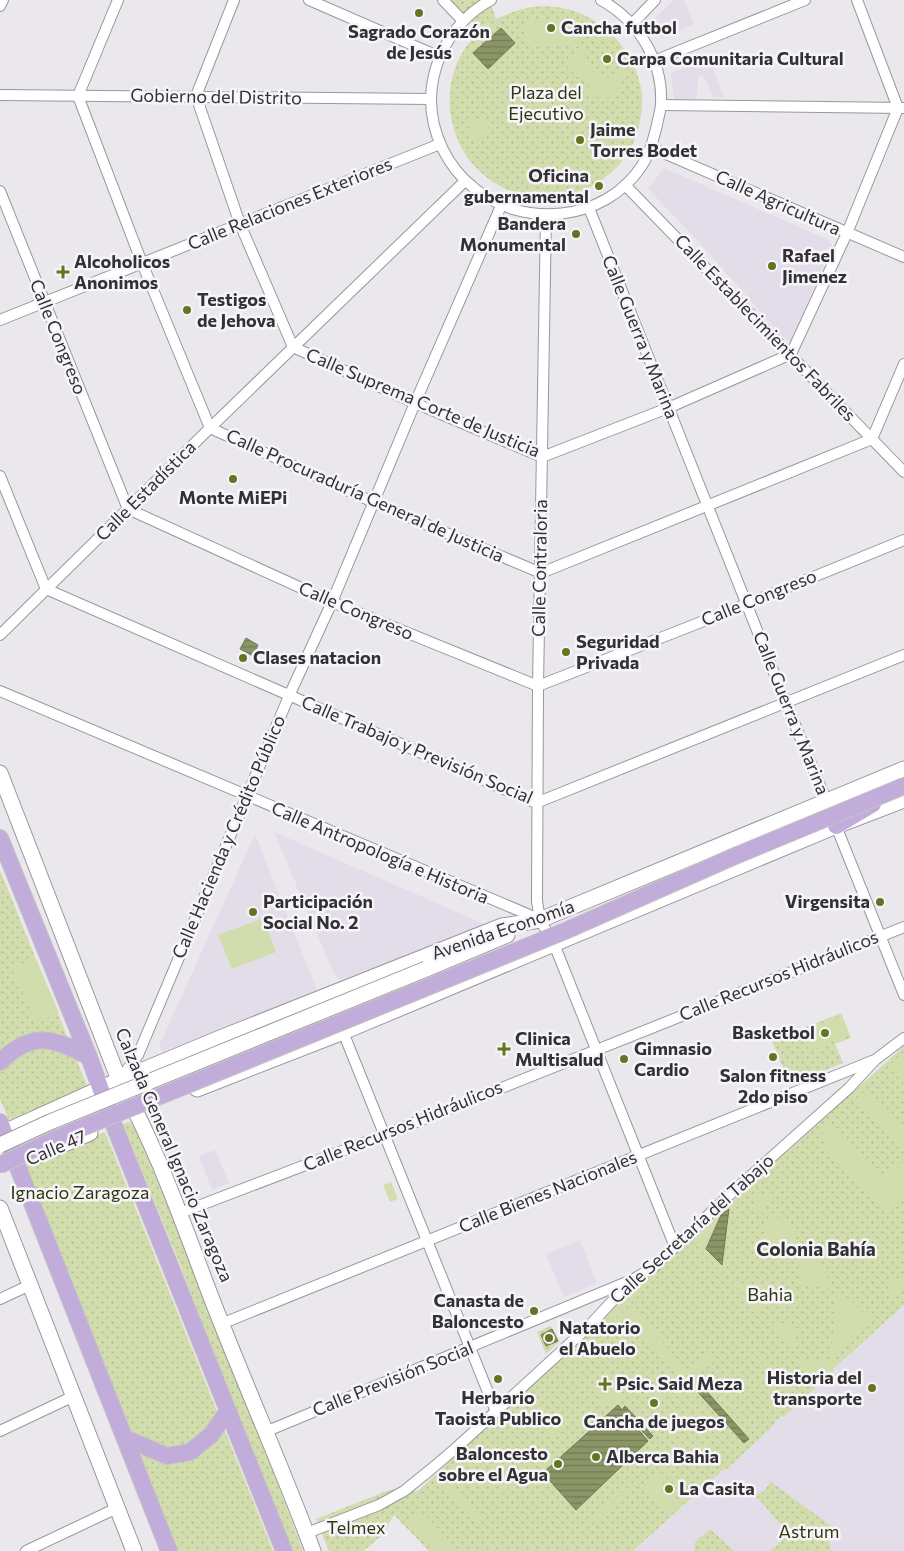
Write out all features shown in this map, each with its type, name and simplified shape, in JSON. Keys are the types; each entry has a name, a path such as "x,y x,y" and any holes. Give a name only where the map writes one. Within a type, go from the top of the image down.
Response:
{"main road":[{"name":"Avenida Economía","path":"101,1088 171,1058 502,926 540,920 904,769"},
{"name":"Calzada General Ignacio Zaragoza","path":"0,773 119,1080 138,1113 180,1213 221,1324 313,1551"},
{"path":"0,1165 57,1138 565,931 735,856 904,786"},
{"path":"836,826 875,803 904,793"},
{"name":"Avenida Economía","path":"113,1123 343,1032 836,826 904,800"},
{"path":"0,838 89,1057 113,1123 284,1551"},
{"path":"169,1551 17,1164 1,1133 50,1122 426,969 540,920"},
{"path":"0,1062 17,1047 39,1039 67,1045 89,1057"},
{"path":"171,1058 165,1072 167,1080 172,1087 187,1093"},
{"name":"Calle 47","path":"1,1133 101,1088"},
{"name":"Calle 47","path":"0,1173 113,1123"},
{"path":"0,1208 134,1551"},
{"path":"125,1438 166,1456 190,1452 211,1435 228,1411"}],"street":[{"path":"0,6 3,0"},
{"path":"78,96 118,0"},
{"path":"196,96 234,0"},
{"path":"309,0 440,57"},
{"path":"443,0 463,21"},
{"path":"491,0 463,21 450,38 440,57 431,99 433,122 440,144 451,164 465,182 482,196 501,206 523,213 546,216 568,214 589,208 608,198 625,185 640,168 652,148 661,105 661,88 654,61 645,42 632,24 601,0"},
{"path":"632,24 655,0"},
{"path":"654,61 805,0"},
{"path":"791,354 847,233 901,108 857,0"},
{"name":"Gobierno del Distrito","path":"0,95 431,99"},
{"name":"Calle Procuraduría General de Justicia","path":"78,96 142,263 210,428 373,502 541,573"},
{"name":"Calle Suprema Corte de Justicia","path":"196,96 240,224 293,347 414,403 542,457 668,408 791,354"},
{"path":"661,105 901,108"},
{"name":"Calle Relaciones Exteriores","path":"0,320 440,144"},
{"name":"Calle Agricultura","path":"652,148 904,257"},
{"name":"Calle Estadística","path":"0,634 293,347 465,182"},
{"name":"Calle Establecimientos Fabriles","path":"625,185 904,472"},
{"name":"Calle Congreso","path":"0,191 128,509 332,602 538,686 904,540"},
{"name":"Calle Hacienda y Crédito Público","path":"119,1080 138,1055 288,696 332,602 414,403 501,206"},
{"name":"Calle Guerra y Marina","path":"589,208 904,995"},
{"name":"Calle Contraloria","path":"540,920 537,900 536,803 546,216"},
{"path":"541,573 872,439 904,364"},
{"path":"0,476 46,589"},
{"name":"Calle Trabajo y Previsión Social","path":"46,589 536,803 904,655"},
{"name":"Calle Antropología e Historia","path":"0,691 540,920"},
{"path":"540,920 554,944 675,1247"},
{"name":"Calle Recursos Hidráulicos","path":"180,1213 384,1135 904,927"},
{"path":"343,1032 496,1412"},
{"name":"Calle Secretaría del Tabajo","path":"307,1533 379,1505 404,1491 456,1448 589,1326 632,1280 654,1268 727,1198 849,1088 875,1060 904,1038"},
{"name":"Calle Bienes Nacionales","path":"221,1324 875,1060"},
{"name":"Calle Previsión Social","path":"265,1432 632,1280"},
{"path":"0,1299 30,1285"},
{"path":"0,1430 74,1396"},
{"path":"26,1551 117,1508"}],"shaded area":[{"path":"674,0 684,0 694,24 662,38 652,21"},
{"path":"501,28 515,43 488,69 473,53"},
{"path":"709,58 724,97 714,98 704,76 698,77 697,98 674,100 671,73"},
{"name":"Rafael Jimenez","path":"664,168 829,240 832,246 791,341 782,336 697,240 648,189"},
{"path":"246,638 258,645 253,656 240,649"},
{"path":"274,832 482,923 482,929 340,980 334,974"},
{"name":"Participación Social No. 2","path":"255,834 317,990 162,1052 159,1046"},
{"path":"215,1150 229,1183 212,1190 199,1156"},
{"path":"729,1209 722,1265 706,1249 721,1215"},
{"path":"580,1240 597,1283 564,1297 546,1254"},
{"path":"904,1305 904,1551 634,1551 724,1469 726,1470 775,1422 783,1415 785,1417"},
{"name":"Natatorio el Abuelo","path":"552,1329 558,1341 546,1346 541,1335"},
{"path":"701,1385 749,1439 744,1443 696,1390"},
{"name":"Alberca Bahia","path":"618,1405 622,1410 625,1406 653,1436 650,1439 624,1413 648,1441 576,1510 543,1473"}],"green space":[{"name":"Plaza del Ejecutivo","path":"449,0 490,0 496,19 518,10 551,6 587,16 602,26 627,53 636,70 641,88 642,106 639,125 633,144 623,160 600,181 573,194 546,198 518,194 493,182 473,164 457,139 450,108 450,92 455,68 462,54 469,43 482,31"},
{"name":"Cancha futbol","path":"525,19 578,19 578,46 528,45 525,33"},
{"path":"596,23 619,43 611,39 599,40 590,33"},
{"path":"621,45 629,56 626,74 612,98 591,97 586,83 567,68 581,47 587,51 589,65 594,73 602,77 611,77 619,73 625,66 626,57"},
{"path":"478,119 485,122 488,129 485,136 478,139 471,136 468,129 471,122"},
{"path":"0,870 88,1088 9,1120 0,1099"},
{"path":"263,918 276,952 232,969 218,935"},
{"path":"36,959 59,1013 36,1023 12,969"},
{"path":"841,1013 851,1038 835,1044 843,1063 790,1084 772,1041"},
{"name":"Basketbol","path":"841,1016 849,1035 809,1051 802,1031"},
{"name":"Bahia","path":"904,1046 904,1305 775,1422 726,1470 724,1469 633,1551 429,1551 394,1515 383,1534 364,1551 329,1551 316,1519 392,1489 418,1491 720,1209 724,1210 739,1195 736,1191 789,1150"},
{"path":"904,1052 904,1084 888,1067"},
{"path":"865,1091 904,1133 904,1153 855,1101"},
{"path":"130,1122 134,1126 200,1284 303,1551 292,1551 123,1124"},
{"path":"828,1123 880,1178 865,1193 827,1152 826,1137 820,1131"},
{"name":"Ignacio Zaragoza","path":"105,1132 273,1551 177,1551 19,1167"},
{"path":"904,1161 904,1196 885,1213 867,1194"},
{"path":"391,1182 398,1199 390,1202 383,1185"},
{"path":"758,1194 769,1197 765,1213 754,1211"},
{"path":"720,1210 730,1214 723,1273 690,1239"},
{"path":"769,1211 794,1229 799,1252 763,1247"},
{"path":"803,1252 821,1268 835,1289 798,1284"},
{"path":"684,1274 790,1389 789,1391 683,1276"},
{"path":"893,1278 899,1278 904,1283 902,1292 893,1294 888,1289 888,1283"},
{"path":"645,1279 647,1282 597,1328 595,1326"},
{"path":"732,1282 763,1285 759,1311 756,1308"},
{"path":"651,1286 653,1289 632,1309 688,1370 681,1376 625,1315 603,1335 661,1397 711,1351 713,1354 661,1402 599,1335"},
{"path":"838,1290 873,1321 830,1360"},
{"path":"768,1323 796,1324 794,1352"},
{"path":"551,1326 559,1342 546,1354 537,1332"},
{"path":"715,1355 717,1358 695,1379 751,1440 745,1445 689,1384 667,1404 665,1402"},
{"path":"799,1360 836,1362 833,1368 834,1371 784,1417 782,1415 818,1381"},
{"path":"617,1384 620,1402 616,1405 606,1406 598,1401"},
{"path":"594,1397 596,1398 516,1474 519,1477 500,1495 496,1490 553,1436 531,1413 538,1406 560,1429"},
{"path":"660,1459 662,1462 579,1534 587,1524"},
{"path":"665,1465 692,1494 669,1516 642,1488 657,1474 664,1482 659,1487 675,1504 684,1495 661,1470"},
{"name":"Astrum","path":"771,1482 834,1528 828,1536 831,1551 770,1551 789,1534 755,1495 763,1492"},
{"path":"451,1483 484,1520 481,1523 506,1551 502,1551 445,1487"},
{"path":"372,1499 374,1504 326,1521 324,1517"},
{"path":"421,1511 459,1551 433,1551 407,1524"},
{"name":"Astrum","path":"710,1529 734,1551 694,1551 695,1542"}],"place":[{"name":"Sagrado Corazón de Jesús","path":"419,13"},
{"name":"Cancha futbol","path":"551,28"},
{"name":"Carpa Comunitaria Cultural","path":"607,59"},
{"name":"Jaime Torres Bodet","path":"580,140"},
{"name":"Oficina gubernamental","path":"599,186"},
{"name":"Bandera Monumental","path":"576,234"},
{"name":"Rafael Jimenez","path":"772,266"},
{"name":"Alcoholicos Anonimos","path":"63,272"},
{"name":"Testigos de Jehova","path":"187,310"},
{"name":"Monte MiEPi","path":"233,479"},
{"name":"Seguridad Privada","path":"566,652"},
{"name":"Clases natacion","path":"243,658"},
{"name":"Virgensita","path":"880,902"},
{"name":"Participación Social No. 2","path":"253,912"},
{"name":"Basketbol","path":"825,1033"},
{"name":"Clinica Multisalud","path":"504,1049"},
{"name":"Salon fitness 2do piso","path":"773,1057"},
{"name":"Gimnasio Cardio","path":"624,1059"},
{"name":"Canasta de Baloncesto","path":"534,1311"},
{"name":"Natatorio el Abuelo","path":"549,1338"},
{"name":"Herbario Taoista Publico","path":"498,1379"},
{"name":"Psic. Said Meza","path":"605,1384"},
{"name":"Historia del transporte","path":"872,1388"},
{"name":"Cancha de juegos","path":"654,1403"},
{"name":"Alberca Bahia","path":"596,1457"},
{"name":"Baloncesto sobre el Agua","path":"558,1464"},
{"name":"La Casita","path":"669,1489"}],"district":[{"name":"Colonia Bahía","path":"816,1249"}],"park label":[{"name":"Telmex","path":"356,1528"}]}
